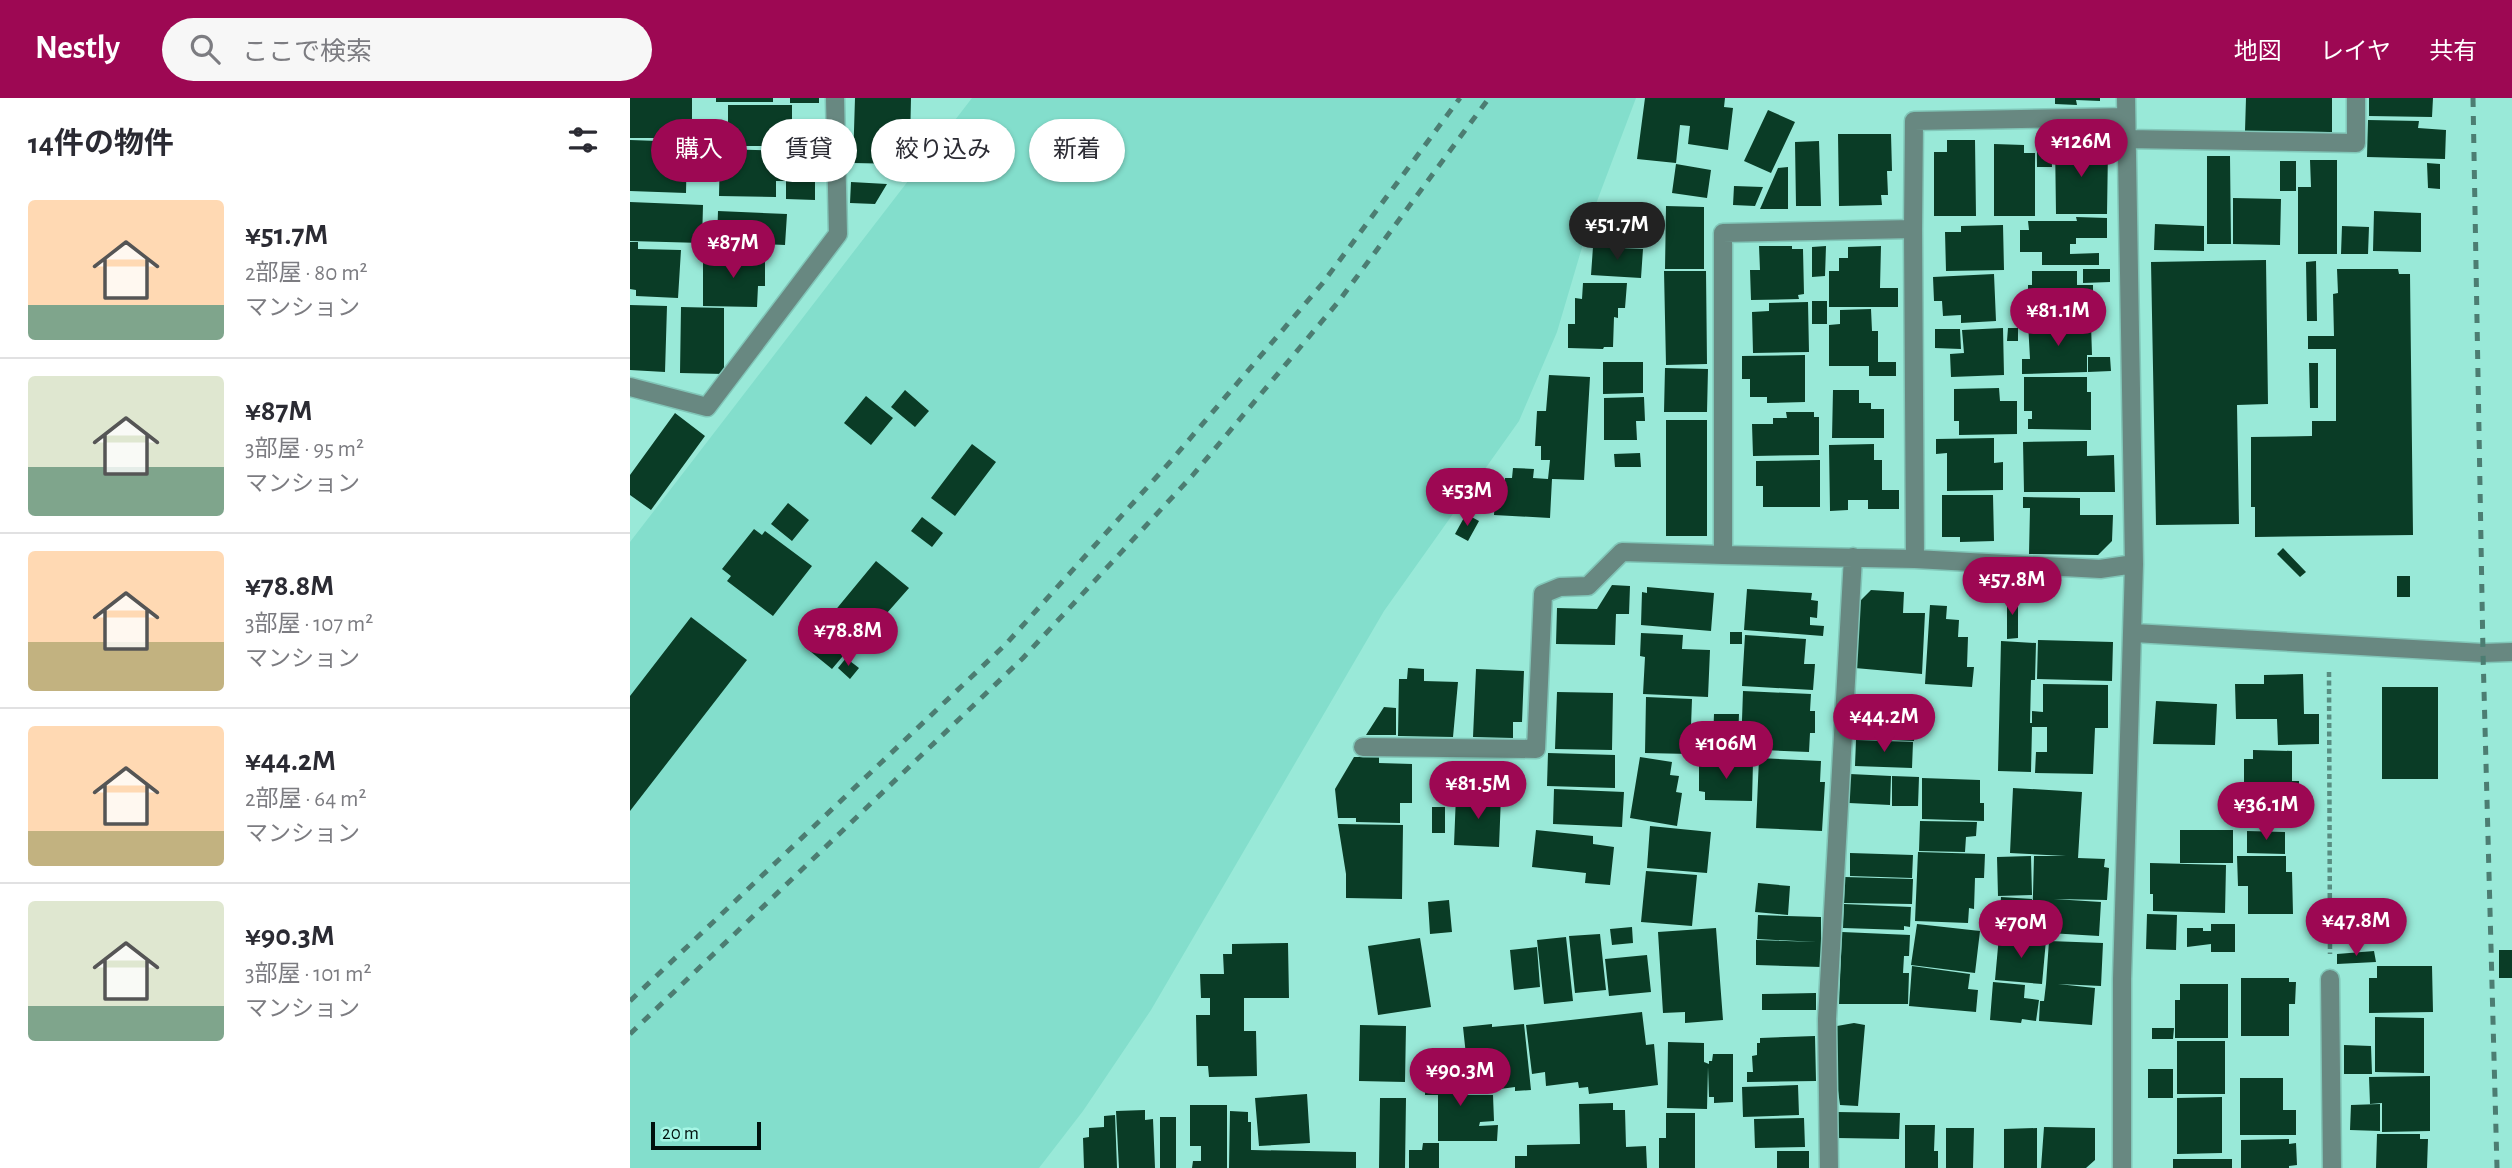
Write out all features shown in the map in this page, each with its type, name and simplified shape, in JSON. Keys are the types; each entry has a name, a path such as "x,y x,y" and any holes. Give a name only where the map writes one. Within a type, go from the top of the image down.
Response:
{"street":[{"path":"630,387 706,407 838,234 835,98"},
{"path":"2122,1168 2123,940 2134,633 2126,98"},
{"path":"2127,139 2356,143 2356,98"},
{"path":"1915,559 1914,121 2126,117"},
{"path":"1723,555 1723,233 1913,229"},
{"path":"1363,747 1536,749 1543,594 1560,587 1588,586 1622,552 1915,559 2100,569 2134,564"},
{"path":"1829,1168 1827,1019 1853,557"},
{"path":"2134,633 2483,653 2512,652"},
{"path":"2330,979 2332,1168"}],"path":[{"path":"2329,644 2330,979"}],"shaded area":[{"path":"972,98 1636,98 1591,217 1557,332 1519,421 1384,611 1151,1010 1083,1111 1039,1168 630,1168 630,542 907,182 1015,182 1015,119 956,119"}],"building":[{"path":"630,98 692,98 692,119 651,119 651,138 630,138"},
{"path":"716,98 773,98 773,102 716,102"},
{"path":"790,98 819,98 819,103 790,103"},
{"path":"855,98 911,98 911,119 871,119 871,163 857,163 857,119 854,119"},
{"path":"1645,98 1725,98 1724,107 1733,108 1728,150 1688,144 1690,126 1680,125 1676,163 1637,159"},
{"path":"2055,98 2100,98 2100,101 2076,100 2077,105 2055,104"},
{"path":"2246,98 2332,98 2332,132 2245,131"},
{"path":"2369,98 2433,98 2432,117 2369,116"},
{"path":"728,105 792,105 792,119 761,119 761,146 747,146 747,119 728,119"},
{"path":"1768,110 1795,122 1771,173 1744,161"},
{"path":"2368,120 2419,121 2418,128 2446,130 2445,159 2367,157"},
{"path":"1838,134 1891,134 1892,171 1887,171 1888,195 1881,195 1882,205 1839,206"},
{"path":"630,140 651,141 651,182 686,182 686,193 630,191"},
{"path":"1947,140 1975,140 1976,216 1934,216 1934,152 1947,152"},
{"path":"2037,140 2051,140 2052,167 2037,167"},
{"path":"2055,140 2081,140 2081,149 2108,149 2107,214 2056,214"},
{"path":"1819,141 1821,206 1796,206 1795,142"},
{"path":"1994,144 2024,145 2024,153 2035,153 2035,216 1994,216"},
{"path":"747,150 761,150 761,182 776,182 776,197 719,196 719,182 747,182"},
{"path":"2207,156 2230,156 2231,244 2207,244"},
{"path":"2310,160 2337,160 2337,254 2298,254 2298,187 2311,187"},
{"path":"2280,161 2296,161 2296,191 2280,191"},
{"path":"2427,163 2440,164 2440,189 2428,188"},
{"path":"1676,164 1711,170 1707,198 1672,193"},
{"path":"1788,167 1788,209 1760,209 1778,168"},
{"path":"786,182 815,182 815,200 786,199"},
{"path":"851,182 887,184 875,204 850,203"},
{"path":"1734,186 1763,187 1755,206 1733,205"},
{"path":"2233,198 2281,199 2280,245 2233,244"},
{"path":"630,202 703,205 702,243 630,241"},
{"path":"1666,206 1704,207 1704,269 1665,269"},
{"path":"718,211 787,214 785,245 717,242"},
{"path":"2374,211 2421,213 2421,252 2373,251"},
{"path":"2076,217 2107,218 2107,238 2076,238 2076,244 2070,244 2070,254 2099,253 2099,265 2042,265 2042,252 2020,252 2020,230 2029,230 2028,221 2077,221"},
{"path":"2155,224 2204,226 2204,251 2154,250"},
{"path":"2003,225 2004,270 1946,271 1945,232 1961,232 1961,226"},
{"path":"2342,226 2369,227 2368,254 2341,254"},
{"path":"630,242 638,242 638,249 681,250 678,298 636,296 636,290 630,289"},
{"path":"1759,246 1792,246 1792,249 1803,249 1804,294 1798,295 1799,299 1751,300 1750,270 1760,270"},
{"path":"1826,246 1825,276 1812,277 1812,247"},
{"path":"1881,246 1880,288 1898,288 1898,307 1829,307 1829,271 1839,271 1839,258 1848,258 1848,247"},
{"path":"1593,247 1643,249 1641,278 1591,275"},
{"path":"703,255 765,256 765,286 758,286 757,307 703,306"},
{"path":"2266,260 2268,404 2237,405 2239,524 2156,525 2151,262"},
{"path":"2316,261 2317,321 2307,321 2306,262"},
{"path":"2083,269 2110,269 2110,282 2083,283"},
{"path":"2337,269 2398,269 2399,274 2410,274 2413,535 2255,537 2255,507 2251,507 2251,437 2312,436 2312,421 2336,421 2336,349 2308,349 2308,336 2334,336 2333,294 2338,293"},
{"path":"1664,271 1706,271 1707,364 1666,365"},
{"path":"2032,271 2077,271 2077,285 2093,285 2093,315 2072,314 2071,319 2028,319 2028,285 2032,285"},
{"path":"1994,274 1996,321 1961,323 1961,315 1943,316 1942,301 1934,301 1933,277"},
{"path":"1583,283 1627,283 1625,308 1618,308 1618,318 1614,317 1613,347 1568,348 1568,324 1575,324 1575,298 1582,299"},
{"path":"1812,301 1827,301 1827,324 1812,324"},
{"path":"1808,302 1809,352 1753,353 1752,312 1769,311 1769,303"},
{"path":"630,305 667,306 665,372 630,370"},
{"path":"681,307 724,308 724,374 680,373"},
{"path":"1871,309 1872,331 1878,331 1878,362 1896,362 1896,376 1869,376 1869,366 1829,366 1829,325 1840,324 1840,310"},
{"path":"2075,320 2075,325 2091,324 2092,355 2087,355 2087,372 2022,374 2022,359 2030,359 2028,322"},
{"path":"2003,328 2004,375 1951,377 1950,354 1964,353 1962,330"},
{"path":"2008,328 2018,328 2018,341 2007,341"},
{"path":"1935,329 1960,329 1961,349 1935,348"},
{"path":"1805,355 1805,402 1767,403 1767,397 1750,397 1750,379 1742,379 1742,356"},
{"path":"2088,357 2110,357 2111,371 2088,372"},
{"path":"1603,362 1643,362 1643,393 1603,394"},
{"path":"2309,363 2318,363 2318,408 2310,408"},
{"path":"1665,368 1708,369 1707,412 1664,412"},
{"path":"1549,375 1590,377 1584,480 1552,479 1550,518 1494,515 1495,495 1504,495 1505,478 1512,478 1513,468 1534,469 1533,478 1548,479 1550,460 1541,460 1541,446 1535,446 1537,411 1546,411"},
{"path":"2024,377 2087,377 2087,392 2091,392 2091,430 2028,429 2028,419 2032,419 2032,411 2024,411"},
{"path":"1999,388 2000,401 2017,401 2017,434 1959,435 1959,421 1954,421 1954,389"},
{"path":"905,390 929,411 915,427 891,407"},
{"path":"1833,390 1859,390 1859,403 1871,403 1871,409 1884,409 1884,438 1832,438"},
{"path":"866,396 893,418 871,445 844,423"},
{"path":"1644,397 1645,421 1636,421 1637,440 1604,440 1604,398"},
{"path":"1786,412 1814,412 1814,417 1819,417 1819,455 1753,456 1752,424 1773,424 1773,418 1787,418"},
{"path":"675,413 705,436 651,510 630,495 630,475"},
{"path":"1666,420 1707,420 1707,536 1666,536"},
{"path":"1994,438 1994,463 2003,462 2003,490 1947,491 1947,453 1936,454 1936,439"},
{"path":"2087,441 2087,456 2114,455 2115,492 2024,492 2023,442"},
{"path":"972,444 996,462 955,516 931,498"},
{"path":"1874,444 1874,460 1882,460 1882,490 1899,490 1899,509 1868,509 1868,500 1848,500 1848,510 1830,511 1829,445"},
{"path":"1640,453 1641,467 1615,467 1614,454"},
{"path":"1820,460 1820,507 1763,507 1763,486 1756,486 1756,461"},
{"path":"1942,495 1993,495 1994,541 1960,542 1960,537 1942,537"},
{"path":"2023,497 2080,498 2080,515 2113,515 2112,541 2098,555 2029,554 2030,508 2023,508"},
{"path":"788,503 809,520 792,541 771,524"},
{"path":"1466,514 1479,521 1468,541 1455,534"},
{"path":"922,517 943,533 932,547 911,531"},
{"path":"754,529 762,535 765,531 812,566 773,616 727,581 731,576 722,569"},
{"path":"2283,548 2306,572 2300,577 2277,554"},
{"path":"876,561 909,588 857,647 853,644 832,669 805,647"},
{"path":"2397,576 2410,576 2410,597 2397,597"},
{"path":"1612,585 1630,586 1629,614 1616,614 1615,645 1556,644 1557,608 1597,609"},
{"path":"1647,587 1714,593 1711,631 1641,625 1642,592 1647,593"},
{"path":"1747,589 1812,593 1811,600 1818,601 1817,618 1810,617 1810,625 1824,626 1823,636 1744,630"},
{"path":"1871,590 1904,592 1903,613 1925,613 1922,674 1855,668 1858,603"},
{"path":"2007,596 2018,596 2018,638 2007,639"},
{"path":"1930,605 1947,606 1946,619 1959,620 1958,637 1968,637 1967,667 1974,667 1972,687 1925,684"},
{"path":"691,617 747,660 630,811 630,696"},
{"path":"1730,632 1742,632 1742,644 1730,644"},
{"path":"1641,633 1683,635 1682,649 1710,650 1708,697 1643,694 1645,657 1640,656"},
{"path":"1745,635 1806,639 1804,664 1815,664 1813,690 1742,686"},
{"path":"2038,640 2113,642 2112,681 2037,679"},
{"path":"2001,641 2036,643 2035,680 2031,680 2030,723 2032,711 2043,712 2043,684 2108,685 2108,728 2095,728 2093,774 2035,773 2036,752 2047,752 2047,727 2032,727 2031,772 1998,771"},
{"path":"846,658 859,668 850,679 838,668"},
{"path":"1408,668 1424,669 1424,681 1458,682 1453,737 1398,736 1399,679 1407,679"},
{"path":"1476,669 1524,671 1522,722 1513,722 1513,738 1473,737"},
{"path":"2303,674 2304,714 2319,714 2319,744 2278,745 2277,719 2236,719 2235,684 2264,684 2264,675"},
{"path":"2382,687 2438,687 2438,779 2382,779"},
{"path":"1743,691 1811,694 1810,711 1815,711 1815,733 1810,733 1809,752 1741,749"},
{"path":"1557,692 1613,693 1612,750 1555,749"},
{"path":"1646,697 1692,699 1690,754 1645,753"},
{"path":"2156,701 2217,704 2215,745 2153,744"},
{"path":"1384,707 1396,708 1396,735 1366,735"},
{"path":"1854,712 1915,715 1914,741 1853,738"},
{"path":"1714,714 1739,714 1738,742 1713,741"},
{"path":"1856,740 1913,742 1912,768 1855,766"},
{"path":"2253,750 2292,751 2292,781 2299,781 2298,827 2247,826 2247,801 2234,801 2234,786 2244,786 2244,759 2253,759"},
{"path":"1548,753 1615,755 1615,788 1547,786"},
{"path":"1354,757 1379,757 1379,763 1412,764 1412,803 1400,803 1400,823 1356,822 1356,818 1338,818 1335,789"},
{"path":"1640,757 1672,762 1670,775 1679,776 1676,792 1682,793 1677,826 1630,818"},
{"path":"1759,758 1821,761 1820,782 1825,782 1822,831 1756,828"},
{"path":"1699,761 1753,762 1752,801 1705,800 1705,792 1699,791"},
{"path":"1850,774 1891,776 1890,805 1849,803"},
{"path":"1892,776 1919,777 1918,806 1892,806"},
{"path":"1922,778 1980,780 1980,803 1984,803 1984,821 1922,819"},
{"path":"2013,788 2082,792 2078,858 2105,859 2104,867 2109,868 2107,900 2054,899 2101,902 2099,936 2032,932 2034,856 2066,856 2010,853"},
{"path":"1554,789 1624,792 1622,827 1553,824"},
{"path":"1456,795 1501,796 1499,847 1454,845"},
{"path":"1432,807 1445,807 1445,833 1432,833"},
{"path":"1920,821 1977,822 1976,836 1966,837 1965,852 1919,851"},
{"path":"1338,824 1403,825 1402,899 1346,898 1346,874"},
{"path":"1650,826 1711,832 1707,873 1647,868"},
{"path":"1536,830 1593,836 1593,844 1614,847 1610,885 1585,883 1586,873 1532,867"},
{"path":"2180,830 2233,830 2233,863 2180,863"},
{"path":"2247,831 2285,832 2285,854 2247,853"},
{"path":"1918,852 1985,854 1984,878 1975,878 1974,909 1969,908 1968,923 1915,921"},
{"path":"1850,853 1913,855 1912,878 1850,876"},
{"path":"2031,856 2032,895 1998,896 1997,857"},
{"path":"2237,856 2286,856 2286,872 2292,872 2293,914 2248,914 2248,886 2238,886"},
{"path":"2150,863 2226,865 2225,913 2153,911"},
{"path":"1646,871 1697,875 1692,926 1641,922"},
{"path":"1845,877 1913,879 1912,904 1844,903"},
{"path":"1758,883 1790,886 1788,915 1755,912"},
{"path":"2001,897 2032,899 2030,934 1999,932"},
{"path":"1449,900 1452,932 1430,934 1428,902"},
{"path":"1844,904 1911,907 1910,927 1904,926 1904,930 1843,928"},
{"path":"2147,914 2177,915 2176,950 2146,949"},
{"path":"1758,915 1821,917 1821,967 1756,965 1756,940 1817,942 1757,939"},
{"path":"1917,924 1980,931 1975,973 1911,965"},
{"path":"2211,924 2235,924 2235,952 2211,952 2211,944 2187,947 2187,928 2211,931"},
{"path":"1632,927 1633,943 1612,945 1610,929"},
{"path":"1716,928 1723,1020 1685,1023 1685,1012 1663,1013 1658,932"},
{"path":"1842,932 1910,935 1909,956 1904,956 1903,973 1909,973 1908,1004 1839,1004"},
{"path":"1600,934 1606,990 1575,993 1569,936"},
{"path":"1999,936 2046,940 2042,984 1995,980"},
{"path":"1566,937 1573,1001 1544,1004 1537,940"},
{"path":"1420,938 1431,1007 1378,1015 1368,946"},
{"path":"2049,941 2103,943 2101,986 2058,984 2095,988 2092,1025 2039,1021 2040,1001 2044,1001"},
{"path":"1288,943 1289,998 1244,998 1244,1031 1256,1031 1257,1076 1209,1077 1208,1066 1197,1066 1196,1015 1210,1015 1210,998 1201,998 1200,974 1224,974 1223,954 1232,954 1232,944"},
{"path":"1537,947 1540,987 1514,990 1510,950"},
{"path":"2499,950 2512,950 2512,978 2499,978"},
{"path":"2374,951 2376,962 2337,964 2337,954"},
{"path":"1647,955 1651,992 1609,996 1605,959"},
{"path":"1912,966 1970,974 1968,989 1978,990 1976,1012 1909,1006"},
{"path":"2377,966 2432,966 2433,1012 2369,1013 2369,978 2377,978"},
{"path":"2241,978 2289,978 2289,982 2296,982 2295,1004 2289,1004 2289,1036 2241,1036"},
{"path":"1993,982 2025,985 2024,998 2039,1000 2036,1021 2022,1019 2021,1023 1990,1020"},
{"path":"2180,984 2228,984 2228,1038 2175,1038 2175,1000 2180,1000"},
{"path":"1816,993 1816,1010 1762,1010 1762,994"},
{"path":"1642,1012 1646,1045 1654,1044 1658,1085 1589,1094 1588,1087 1579,1088 1578,1082 1546,1086 1545,1072 1532,1074 1526,1025"},
{"path":"2375,1017 2424,1018 2424,1073 2375,1072"},
{"path":"1854,1023 1865,1025 1858,1106 1840,1105 1835,1069 1837,1026"},
{"path":"1492,1024 1492,1027 1524,1024 1531,1090 1515,1091 1515,1087 1470,1093 1463,1027"},
{"path":"1360,1025 1406,1026 1405,1082 1359,1081"},
{"path":"2152,1028 2174,1028 2173,1039 2152,1039"},
{"path":"1815,1036 1816,1081 1747,1082 1747,1072 1753,1072 1752,1056 1757,1055 1760,1038"},
{"path":"2177,1041 2225,1041 2225,1094 2177,1094"},
{"path":"1668,1042 1704,1043 1704,1062 1709,1064 1713,1054 1733,1054 1733,1102 1714,1103 1714,1097 1709,1097 1708,1067 1707,1109 1667,1108"},
{"path":"2344,1045 2371,1046 2372,1074 2344,1074"},
{"path":"1426,1067 1463,1068 1463,1095 1493,1095 1494,1121 1480,1122 1479,1126 1498,1125 1497,1141 1438,1141 1438,1095 1425,1095"},
{"path":"2148,1069 2173,1069 2173,1098 2148,1098"},
{"path":"2430,1076 2430,1131 2382,1132 2382,1103 2370,1104 2369,1077"},
{"path":"2240,1078 2283,1078 2283,1110 2296,1110 2296,1135 2240,1135"},
{"path":"1798,1085 1799,1115 1743,1117 1742,1087"},
{"path":"1307,1094 1310,1143 1259,1146 1255,1098"},
{"path":"2222,1097 2222,1153 2177,1154 2177,1098"},
{"path":"1380,1098 1406,1098 1405,1168 1379,1168"},
{"path":"1613,1103 1613,1110 1625,1110 1626,1147 1646,1146 1647,1168 1515,1168 1515,1156 1527,1156 1527,1145 1580,1144 1579,1104"},
{"path":"2380,1104 2380,1131 2350,1130 2351,1105"},
{"path":"1190,1105 1227,1105 1227,1168 1192,1168 1193,1161 1201,1161 1201,1146 1190,1146"},
{"path":"1145,1110 1145,1120 1153,1119 1155,1168 1119,1168 1116,1111"},
{"path":"1230,1111 1248,1112 1248,1122 1251,1122 1251,1150 1356,1152 1356,1168 1229,1168"},
{"path":"1837,1112 1900,1113 1899,1139 1837,1138"},
{"path":"1666,1113 1695,1113 1695,1168 1659,1168 1659,1138 1666,1138"},
{"path":"1115,1115 1117,1168 1084,1168 1083,1138 1089,1137 1089,1128 1104,1127 1104,1116"},
{"path":"1160,1117 1176,1117 1176,1168 1160,1168"},
{"path":"1804,1118 1805,1147 1755,1148 1754,1119"},
{"path":"1905,1125 1935,1125 1934,1151 1938,1151 1938,1168 1905,1168"},
{"path":"2044,1127 2095,1128 2095,1160 2086,1168 2041,1168"},
{"path":"1946,1128 1974,1128 1973,1168 1946,1168"},
{"path":"2037,1128 2037,1168 2004,1168 2004,1129"},
{"path":"2377,1134 2420,1134 2420,1139 2428,1139 2427,1168 2376,1168"},
{"path":"2289,1139 2289,1144 2296,1143 2297,1165 2289,1168 2241,1168 2241,1140"},
{"path":"1423,1143 1439,1143 1439,1168 1409,1168 1409,1150 1422,1150"},
{"path":"1777,1151 1809,1151 1809,1168 1777,1168"},
{"path":"2173,1159 2232,1159 2232,1168 2173,1168"}],"railway":[{"path":"630,1001 1006,644 1170,462 1322,284 1460,98"},
{"path":"630,1034 1023,658 1192,476 1339,301 1489,98"},
{"path":"2473,98 2483,653 2497,1168"}]}
